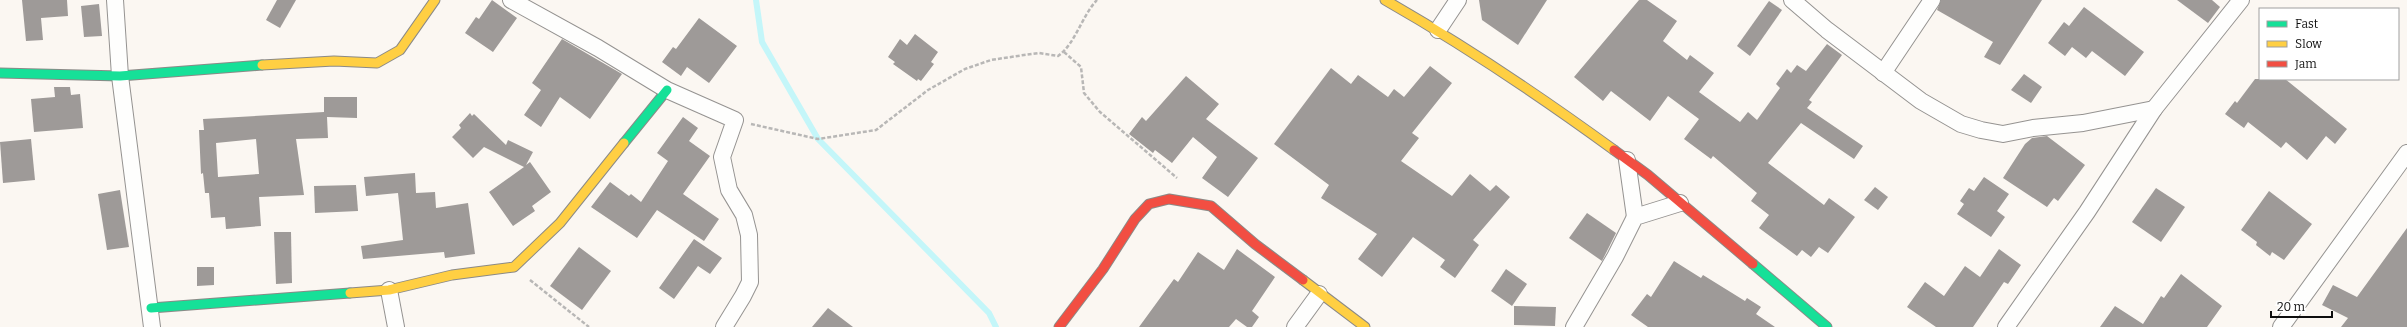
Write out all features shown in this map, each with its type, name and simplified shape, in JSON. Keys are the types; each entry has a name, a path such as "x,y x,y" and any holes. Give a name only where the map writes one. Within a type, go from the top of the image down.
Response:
{"street":[{"path":"115,0 120,76 151,308 152,327"},
{"path":"0,73 120,76 215,67 334,61 377,63 400,50 435,0"},
{"path":"511,0 598,48 667,90 735,120 722,157 729,190 744,215 749,235 750,282 724,327"},
{"path":"1385,0 1438,30 1570,118 1628,160 1827,327"},
{"path":"1438,30 1458,0"},
{"path":"1792,0 1883,73 1943,115 1961,124 2002,134 2033,128 2083,123 2154,110"},
{"path":"1883,73 1932,0"},
{"path":"2006,327 2087,212 2154,110 2241,0"},
{"path":"151,308 388,290 452,275 514,267 560,223 667,90"},
{"path":"2281,327 2407,153"},
{"path":"1574,327 1615,257 1635,217 1628,160"},
{"path":"1058,327 1103,269 1135,219 1149,204 1160,200 1211,206 1255,244 1319,294 1365,327"},
{"path":"1635,217 1680,203"},
{"path":"388,290 396,327"},
{"path":"1295,327 1319,294"}],"path":[{"path":"735,120 818,139 876,130 928,90 965,69 991,60 1039,53 1058,56 1064,52 1087,10 1097,0"},
{"path":"1064,52 1081,67 1084,93 1100,112 1181,181"},
{"path":"514,267 589,327"}],"building":[{"path":"22,0 67,0 68,16 41,18 43,40 26,41"},
{"path":"277,0 296,0 280,28 266,20"},
{"path":"492,0 517,18 493,52 465,33 476,17 479,19"},
{"path":"1479,0 1547,0 1518,45 1482,20"},
{"path":"1639,0 1647,0 1677,21 1663,41 1687,60 1690,55 1714,73 1699,92 1740,122 1748,112 1757,120 1780,88 1776,84 1787,69 1791,73 1797,65 1806,71 1827,44 1842,55 1809,100 1812,102 1807,108 1863,146 1854,159 1801,123 1768,163 1824,205 1829,198 1855,217 1828,253 1819,247 1811,257 1802,250 1797,256 1759,228 1769,215 1751,201 1757,193 1713,156 1711,159 1684,139 1699,119 1668,96 1650,121 1611,91 1603,101 1574,77"},
{"path":"1941,0 2042,0 2000,65 1984,57 1993,42 1937,10"},
{"path":"2177,0 2212,0 2220,7 2208,23"},
{"path":"1769,1 1782,10 1750,56 1737,46"},
{"path":"99,4 102,36 84,37 81,6"},
{"path":"2084,7 2144,52 2125,76 2092,51 2086,58 2072,47 2065,56 2048,43 2064,22 2069,26"},
{"path":"699,18 737,46 709,83 687,67 681,76 662,62 673,47 676,49"},
{"path":"915,34 938,52 931,62 934,64 921,81 918,79 917,81 893,64 895,62 888,57 900,39 907,45"},
{"path":"562,39 622,74 590,119 560,97 541,127 524,115 541,90 532,83"},
{"path":"1430,66 1452,83 1412,133 1419,138 1401,161 1452,196 1470,174 1490,191 1496,185 1510,197 1473,240 1479,245 1455,278 1440,267 1445,260 1413,237 1382,277 1358,259 1377,234 1321,198 1329,185 1274,144 1331,68 1351,84 1358,75 1388,97 1394,89 1404,97"},
{"path":"2024,74 2042,87 2031,103 2011,90"},
{"path":"1186,76 1219,104 1206,119 1258,158 1228,197 1202,178 1217,157 1193,137 1172,163 1155,150 1153,153 1129,134 1142,117 1146,121"},
{"path":"2255,79 2286,80 2347,129 2335,144 2326,136 2307,160 2286,142 2281,148 2248,122 2244,128 2225,114 2235,101 2237,103"},
{"path":"54,87 70,87 71,95 80,94 83,128 34,132 31,99 55,97"},
{"path":"324,97 357,97 357,118 327,117 328,138 296,139 304,195 259,197 261,226 226,229 225,217 211,218 209,193 205,193 203,173 201,174 199,130 204,130 203,119 324,112","holes":["256,139 259,174 218,177 216,143"]},
{"path":"470,113 472,116 474,114 506,145 508,140 533,152 526,165 530,162 551,192 532,206 535,211 513,226 489,192 524,167 484,147 473,158 452,137 461,128 459,125"},
{"path":"683,117 698,128 689,141 710,156 683,194 719,219 704,241 657,210 637,238 591,207 610,182 629,196 631,194 641,202 668,161 657,153"},
{"path":"2047,136 2085,165 2058,201 2054,198 2047,207 2003,178 2025,144 2032,138"},
{"path":"31,139 35,180 3,183 0,142"},
{"path":"415,173 416,193 435,192 436,208 468,203 475,254 445,258 444,252 363,259 361,246 403,240 398,193 366,196 364,177"},
{"path":"1984,177 2009,194 1997,211 2005,217 1991,237 1957,214 1964,204 1960,201 1969,188 1974,191"},
{"path":"356,185 358,211 315,213 314,186"},
{"path":"1875,187 1888,197 1878,210 1864,200"},
{"path":"2156,188 2185,207 2161,242 2132,222"},
{"path":"120,190 129,247 107,250 98,194"},
{"path":"2269,191 2312,224 2284,260 2272,252 2270,256 2256,245 2257,242 2241,230"},
{"path":"1587,213 1616,233 1602,261 1569,238"},
{"path":"2407,228 2407,327 2341,327 2348,318 2322,305 2333,285 2357,297"},
{"path":"274,232 291,232 292,283 276,284"},
{"path":"694,239 722,258 710,274 698,266 674,299 659,288"},
{"path":"579,247 611,271 582,310 550,286"},
{"path":"1237,249 1275,277 1252,311 1259,317 1252,327 1247,327 1236,319 1229,327 1139,327 1174,279 1178,282 1198,252 1224,270"},
{"path":"1999,249 2021,265 2008,284 2004,282 1973,327 1936,327 1907,307 1925,282 1944,296 1965,266 1980,277"},
{"path":"1674,261 1701,278 1703,275 1745,301 1747,298 1761,307 1756,314 1775,327 1648,327 1631,315 1647,294 1651,297"},
{"path":"197,267 214,267 214,285 197,286"},
{"path":"1506,269 1527,284 1512,306 1491,291"},
{"path":"2181,274 2222,306 2207,327 2100,327 2115,306 2143,324 2161,296 2164,298"},
{"path":"1514,306 1556,307 1555,326 1514,325"},
{"path":"828,308 853,327 812,327"}],"waterway":[{"path":"756,0 762,42 818,139 989,313 996,327"}],"traffic: fast":[{"path":"0,73 120,76 262,65"},
{"path":"624,143 667,90"},
{"path":"1753,264 1827,327"},
{"path":"151,308 350,293"}],"traffic: slow":[{"path":"262,65 334,61 377,63 400,50 435,0"},
{"path":"1385,0 1444,35 1501,72 1614,150"},
{"path":"350,293 389,290 452,275 514,267 560,223 624,143"},
{"path":"1303,280 1365,327"}],"traffic: jam":[{"path":"1614,150 1648,175 1753,264"},
{"path":"1059,327 1103,269 1135,219 1149,204 1169,199 1211,206 1255,244 1303,280"}]}
